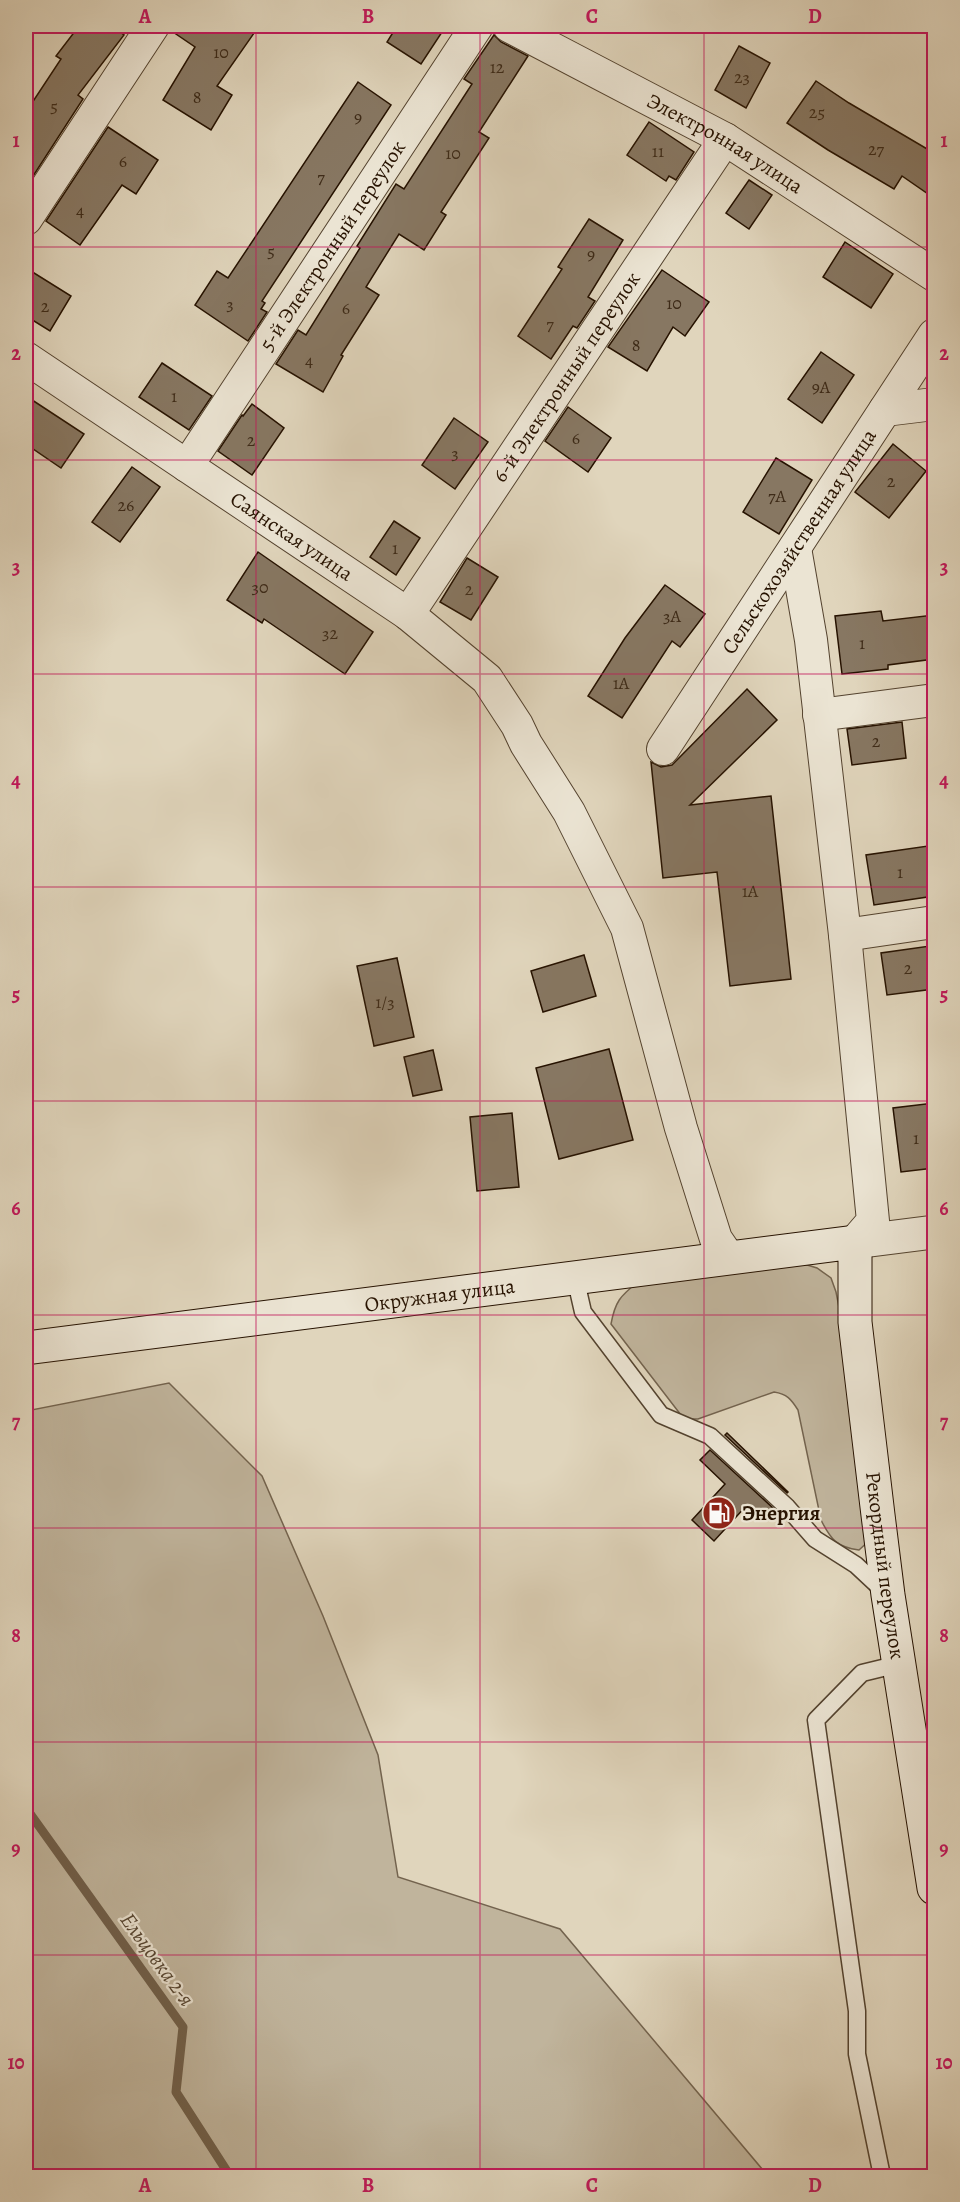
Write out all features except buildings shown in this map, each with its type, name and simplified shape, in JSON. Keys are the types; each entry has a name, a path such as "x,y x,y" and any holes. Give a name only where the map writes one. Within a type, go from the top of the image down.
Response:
{"main road":[{"name":"Окружная улица","path":"26,1348 934,1232"},
{"name":"Рекордный переулок","path":"855,1242 855,1322 888,1594 934,1888"}],"street":[{"path":"26,219 153,26"},
{"name":"5-й Электронный переулок","path":"188,466 477,26"},
{"name":"Электронная улица","path":"509,26 725,140 934,275"},
{"name":"6-й Электронный переулок","path":"408,614 725,140"},
{"name":"Сельскохозяйственная улица","path":"663,748 934,335"},
{"name":"Саянская улица","path":"26,358 408,614 487,679 568,812 627,928 681,1128 716,1239 729,1258"},
{"path":"885,410 934,404"},
{"path":"795,548 811,640 845,935 873,1221 855,1242"},
{"path":"819,715 934,700"},
{"path":"845,935 934,922"}],"lane":[{"path":"575,1277 583,1312 661,1415 710,1436 787,1507 815,1539 856,1565 888,1594"},
{"path":"882,2176 857,2054 857,2011 816,1720 862,1673 899,1664"}],"shaded area":[{"path":"804,1264 817,1268 831,1278 847,1347 871,1539 859,1550 845,1547 836,1541 828,1533 821,1520 798,1410 788,1398 774,1392 698,1419 684,1419 611,1324 619,1300 638,1282"},
{"path":"169,1383 262,1476 323,1616 378,1755 398,1877 560,1929 768,2176 26,2176 26,1411"}],"waterway":[{"name":"Ельцовка 2-я","path":"26,1808 183,2027 176,2092 230,2176"}],"place":[{"name":"Энергия","path":"719,1513"}]}
